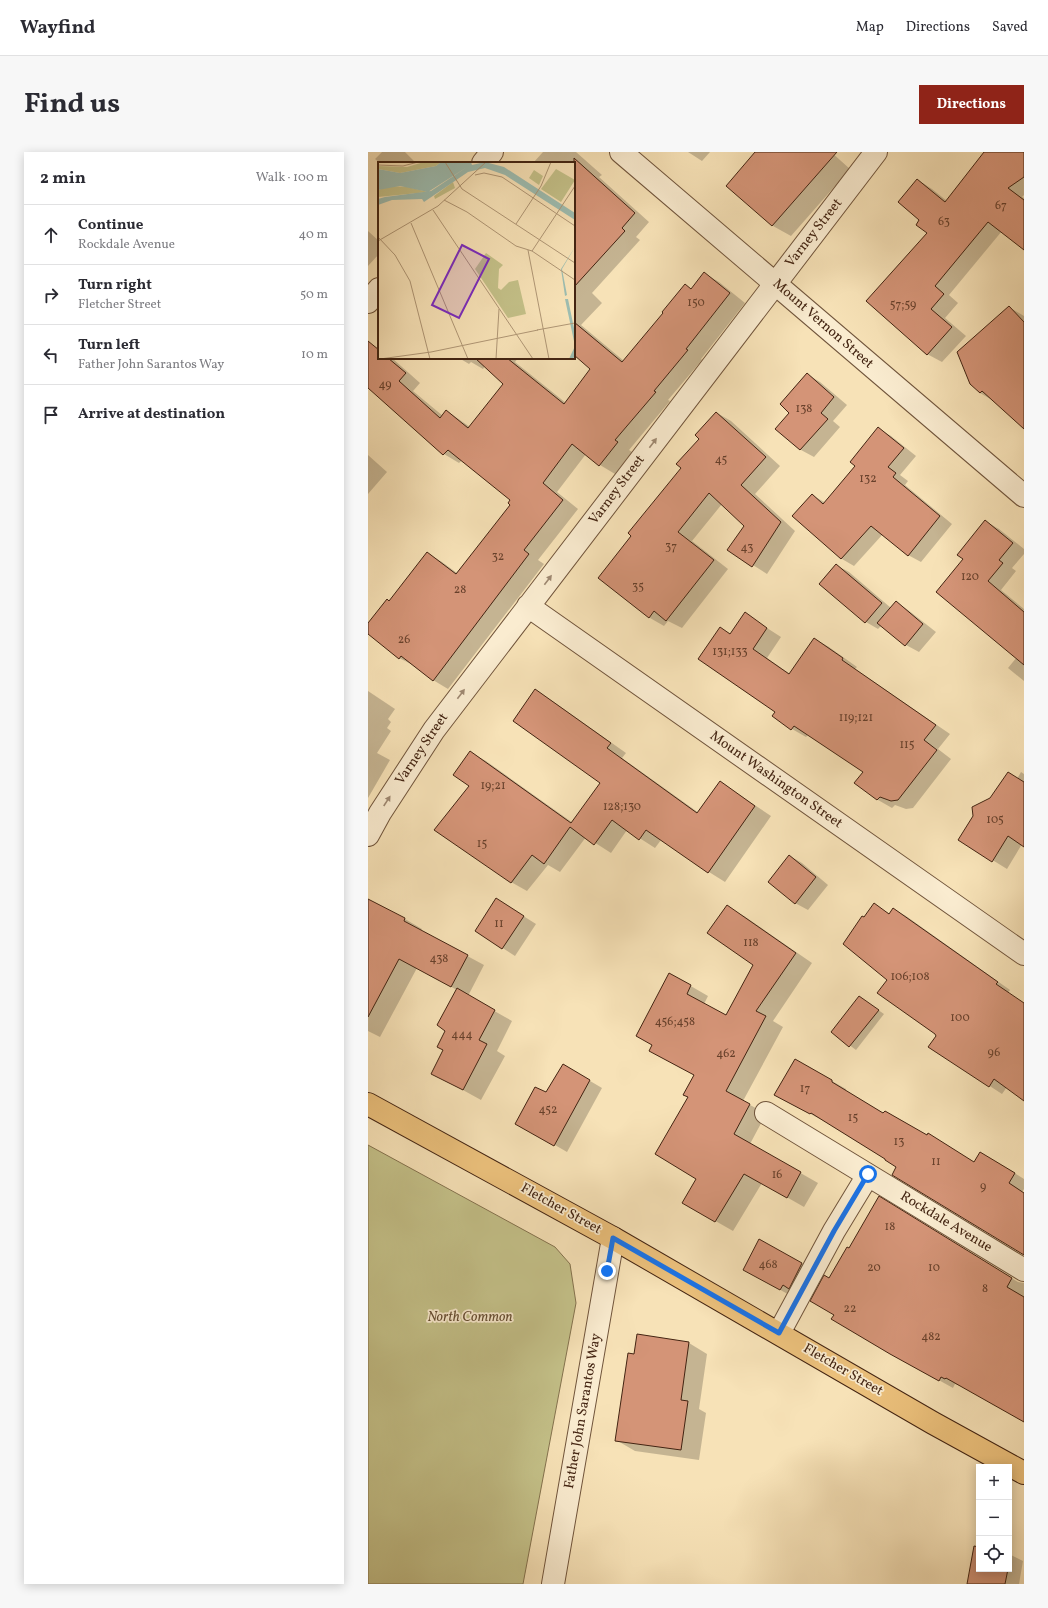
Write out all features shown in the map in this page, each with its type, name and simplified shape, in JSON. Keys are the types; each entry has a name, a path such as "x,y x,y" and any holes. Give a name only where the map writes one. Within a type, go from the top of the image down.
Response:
{"main road":[{"name":"Fletcher Street","path":"368,1104 613,1238 933,1423 1024,1473"}],"street":[{"path":"484,162 492,152"},
{"name":"Mount Vernon Street","path":"621,152 1024,496"},
{"name":"Varney Street","path":"368,835 380,813 434,730 876,152"},
{"path":"368,302 378,290"},
{"name":"Mount Washington Street","path":"528,606 1024,954"},
{"name":"Rockdale Avenue","path":"766,1113 1024,1270"},
{"path":"779,1333 834,1231 868,1174"},
{"name":"Father John Sarantos Way","path":"553,1584 613,1238"}],"green space":[{"name":"North Common","path":"368,1145 555,1247 570,1264 576,1303 523,1584 368,1584"}],"building":[{"path":"755,152 837,152 772,226 726,186"},
{"path":"984,152 1024,152 1024,177 1008,188 1024,200 1024,250 988,222 935,286 944,294 931,309 952,327 927,355 866,301 927,233 916,225 919,220 898,202 917,179 945,202"},
{"path":"574,158 635,213 622,228 625,231 575,286 575,162"},
{"path":"704,272 730,293 686,349 688,350 654,391 656,392 615,440 618,442 599,466 572,444 543,483 563,500 524,550 529,554 433,681 401,656 399,659 368,634 368,623 387,599 389,601 427,552 456,574 510,505 508,503 510,500 448,450 443,455 368,388 368,341 378,349 378,359 389,359 406,373 399,381 440,418 446,410 468,428 503,384 476,359 508,359 564,404 590,369 575,356 575,323 622,362 685,284 691,289"},
{"path":"1009,306 1024,322 1024,429 982,391 980,393 970,384 957,352"},
{"path":"807,373 834,397 821,413 828,419 800,450 775,429 789,413 780,404"},
{"path":"716,412 766,457 741,485 781,522 752,567 727,550 744,526 709,493 678,532 714,560 666,621 654,611 649,618 598,578 631,536 628,533 681,468 676,464 699,439 695,435"},
{"path":"878,427 904,448 888,467 896,473 893,477 940,516 908,556 871,526 841,559 792,516 812,494 823,504 855,466 850,462"},
{"path":"985,520 1013,543 999,560 1003,563 988,581 1024,612 1024,665 936,592 963,559 957,555"},
{"path":"836,564 882,603 865,623 819,584"},
{"path":"896,601 923,624 905,646 877,623"},
{"path":"745,612 767,628 753,649 789,674 814,638 843,658 842,660 936,725 924,740 937,750 898,800 891,801 880,797 877,800 854,783 863,772 794,726 791,730 772,716 775,712 698,659 720,627 730,634"},
{"path":"535,689 611,743 607,748 697,813 720,781 755,806 708,873 646,830 639,840 612,820 594,845 570,827 544,864 532,855 511,883 434,830 469,786 453,775 470,751 571,823 600,783 513,721"},
{"path":"1008,772 1024,782 1024,847 1008,836 992,862 958,840 973,816 972,807 990,798"},
{"path":"789,855 816,877 795,904 768,882"},
{"path":"496,898 524,916 502,949 475,931"},
{"path":"368,899 405,918 404,921 468,955 451,987 399,959 368,1017"},
{"path":"874,903 889,914 893,908 998,982 996,984 1024,1003 1024,1101 994,1079 989,1087 928,1047 936,1036 935,1034 877,993 887,980 843,944 862,916 864,917"},
{"path":"727,905 796,953 756,1011 766,1016 726,1091 750,1104 734,1134 801,1172 787,1198 744,1174 715,1222 682,1203 696,1179 655,1154 688,1097 683,1095 694,1075 649,1051 652,1045 636,1036 669,973 691,985 687,994 726,1015 753,965 707,933"},
{"path":"457,988 495,1010 479,1040 487,1044 463,1090 431,1074 443,1050 437,1047 445,1031 437,1025"},
{"path":"859,996 879,1010 849,1047 831,1032"},
{"path":"795,1059 832,1080 832,1082 883,1113 885,1111 927,1135 928,1133 974,1162 980,1152 1015,1173 1009,1183 1024,1193 1024,1255 892,1175 896,1167 885,1159 811,1113 810,1114 774,1095"},
{"path":"563,1064 590,1080 554,1146 515,1124 535,1087 546,1092"},
{"path":"879,1196 1012,1278 1007,1287 1024,1297 1024,1422 946,1378 941,1377 939,1381 890,1354 831,1319 834,1315 810,1301 824,1275 829,1278 847,1247 849,1248"},
{"path":"759,1239 802,1263 789,1289 783,1285 780,1290 743,1270"},
{"path":"637,1334 689,1342 681,1400 688,1401 681,1450 615,1441 628,1353 634,1354"},
{"path":"974,1546 976,1546 976,1572 1007,1572 1005,1584 967,1584"}],"route":[{"path":"607,1271 613,1238 779,1333 834,1231 868,1174"}]}
